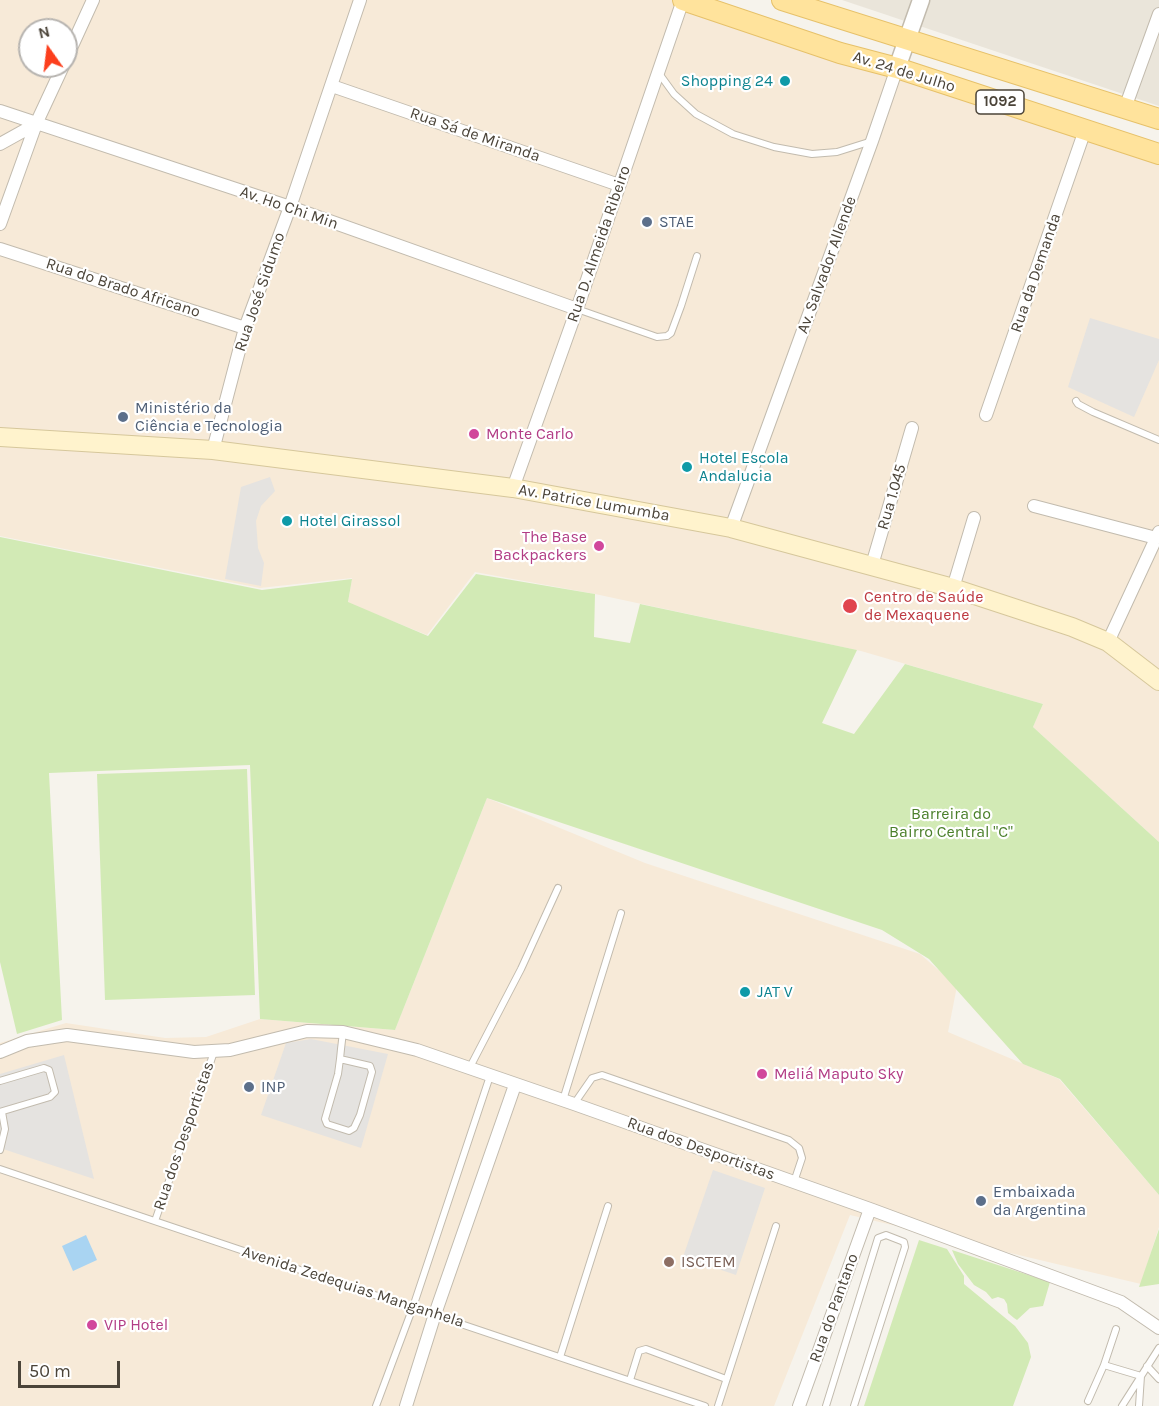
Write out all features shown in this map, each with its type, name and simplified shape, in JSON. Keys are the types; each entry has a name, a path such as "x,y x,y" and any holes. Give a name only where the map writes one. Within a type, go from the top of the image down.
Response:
{"main road":[{"name":"Av. 24 de Julho","path":"683,0 840,53 897,68 1159,154"},
{"name":"Av. 24 de Julho","path":"782,0 813,4 907,39 1159,119"},
{"name":"Av. Patrice Lumumba","path":"0,437 213,450 513,488 731,528 953,588 1072,627 1108,642 1159,681"}],"street":[{"path":"78,33 93,0"},
{"name":"Rua José Sidumo","path":"213,450 245,328 290,207 360,0"},
{"name":"Rua D. Almeida Ribeiro","path":"513,488 683,0"},
{"name":"Av. Salvador Allende","path":"731,528 921,0"},
{"path":"1125,108 1159,14"},
{"path":"0,224 36,124 57,78"},
{"name":"Rua Sá de Miranda","path":"332,86 620,185"},
{"name":"Av. Ho Chi Min","path":"0,111 290,207 577,309"},
{"path":"0,144 36,124"},
{"name":"Rua da Demanda","path":"986,416 1085,130"},
{"name":"Rua do Brado Africano","path":"0,249 245,328"},
{"name":"Rua 1.045","path":"872,566 912,428"},
{"path":"1034,506 1158,535 1108,642"},
{"path":"953,588 974,518"},
{"name":"Rua dos Desportistas","path":"0,1052 27,1041 67,1035 194,1052 230,1050 307,1030 343,1032 417,1050 870,1209 1121,1302 1159,1328"},
{"path":"406,1406 435,1314 515,1084"},
{"name":"Rua do Pantano","path":"799,1406 870,1209"}],"lane":[{"path":"658,72 674,94 696,114 733,134 774,147 812,154 837,152 872,141"},
{"path":"577,309 657,337 668,336 681,306 697,256"},
{"path":"1076,400 1078,404 1093,412 1159,440"},
{"path":"469,1069 521,969 558,888"},
{"path":"569,1102 621,914"},
{"path":"340,1059 370,1066 372,1072 360,1115 354,1128 349,1131 327,1124 325,1119 338,1074 343,1032"},
{"name":"Rua dos Desportistas","path":"155,1221 214,1051"},
{"path":"0,1081 44,1068 49,1070 55,1092 50,1097 1,1112 5,1129 0,1150"},
{"path":"569,1102 592,1078 602,1075 789,1140 800,1148 802,1158 794,1182"},
{"path":"376,1406 413,1307 490,1076"},
{"name":"Avenida Zedequias Manganhela","path":"0,1169 705,1406"},
{"path":"560,1357 608,1206"},
{"path":"718,1406 776,1226"},
{"path":"826,1406 878,1238 886,1235 904,1242 905,1247 854,1406"},
{"path":"1088,1401 1104,1365 1116,1329"},
{"path":"1122,1406 1159,1348"},
{"path":"630,1380 639,1351 646,1349 726,1379"},
{"path":"1104,1365 1141,1376"},
{"path":"1147,1366 1159,1379"},
{"path":"1139,1406 1141,1376"}],"shaded area":[{"path":"0,0 690,0 1159,158 1159,842 1033,727 1043,704 861,651 595,594 475,572 427,635 348,603 352,578 260,588 0,536"},
{"path":"842,0 1159,0 1159,106"},
{"path":"1090,318 1159,339 1159,360 1134,417 1068,387"},
{"path":"270,477 275,491 261,506 256,521 258,548 264,563 261,586 225,579 241,487"},
{"path":"487,798 645,863 920,954 957,986 948,1032 1059,1079 1159,1195 1159,1227 1141,1284 850,1215 774,1406 0,1406 0,1043 66,1023 165,1038 206,1037 260,1019 395,1030"},
{"path":"311,1039 388,1054 361,1148 261,1115 286,1043"},
{"path":"64,1055 94,1179 0,1148 0,1074"},
{"path":"713,1170 765,1188 736,1275 683,1257"}],"green space":[{"name":"Barreira do Bairro Central \"C\"","path":"0,537 262,590 352,579 348,602 428,636 476,574 595,594 594,637 630,643 640,604 857,650 822,723 854,734 905,664 1043,704 1033,727 1159,842 1159,1195 1060,1079 1023,1064 929,959 882,930 487,798 395,1030 260,1019 250,765 49,773 62,1020 17,1034 0,962"},
{"path":"247,769 255,995 105,1000 97,774"},
{"path":"1159,1229 1159,1284 1139,1287"},
{"path":"919,1240 947,1249 964,1276 964,1284 1015,1326 1028,1343 1031,1357 1013,1406 864,1406"},
{"path":"952,1250 1050,1282 1043,1306 1030,1308 1017,1320 1008,1313 1004,1299 998,1297 992,1299 986,1292 974,1285 958,1264"}],"water":[{"path":"86,1235 97,1260 73,1271 62,1246"}],"place":[{"name":"Shopping 24","path":"785,81"},
{"name":"STAE","path":"647,222"},
{"name":"Ministério da Ciência e Tecnologia","path":"123,417"},
{"name":"Monte Carlo","path":"474,434"},
{"name":"Hotel Escola Andalucia","path":"687,467"},
{"name":"Hotel Girassol","path":"287,521"},
{"name":"The Base Backpackers","path":"599,546"},
{"name":"Centro de Saúde de Mexaquene","path":"850,606"},
{"name":"JAT V","path":"745,992"},
{"name":"Meliá Maputo Sky","path":"762,1074"},
{"name":"INP","path":"249,1087"},
{"name":"Embaixada da Argentina","path":"981,1201"},
{"name":"ISCTEM","path":"669,1262"},
{"name":"VIP Hotel","path":"92,1325"}]}
